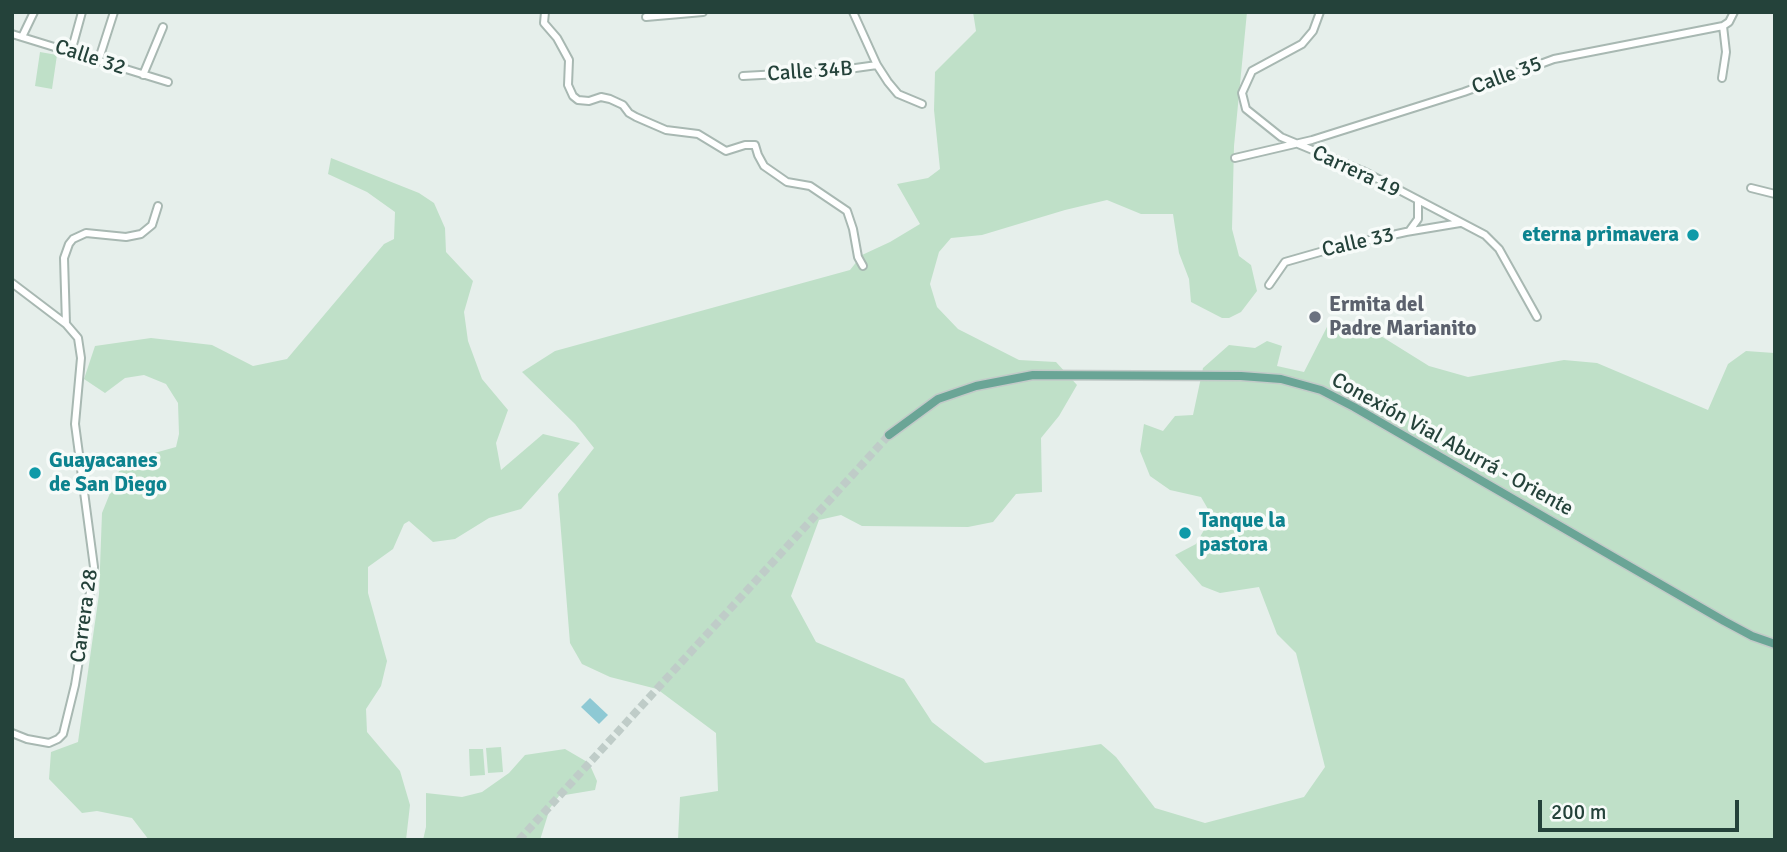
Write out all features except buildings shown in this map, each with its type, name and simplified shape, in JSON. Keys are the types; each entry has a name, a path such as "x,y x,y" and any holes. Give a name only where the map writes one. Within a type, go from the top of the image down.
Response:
{"main road":[{"name":"Conexión Vial Aburrá - Oriente","path":"889,435 938,399 976,386 1033,374 1241,376 1281,379 1321,390 1354,407 1724,621 1752,636 1775,644"}],"street":[{"path":"22,37 34,12"},
{"path":"71,52 82,12"},
{"path":"99,62 114,12"},
{"path":"545,12 544,23 557,38 569,60 568,85 578,100 589,101 601,97 610,99 636,117 666,130 698,134 726,151 755,145 765,166 777,175 787,181 810,186 847,211 858,257 863,266"},
{"path":"646,17 704,12"},
{"path":"853,12 877,65 898,93 922,104"},
{"name":"Carrera 19","path":"1321,12 1313,31 1302,44 1252,71 1242,93 1246,109 1276,134 1363,171 1485,235 1499,249 1537,317"},
{"path":"1722,78 1726,52 1723,26 1729,22 1734,12"},
{"name":"Calle 35","path":"1235,158 1312,140 1464,92 1554,59 1723,26"},
{"path":"143,75 163,27"},
{"name":"Calle 32","path":"12,34 167,82"},
{"name":"Calle 34B","path":"743,76 834,71 877,65"},
{"path":"1751,188 1775,194"},
{"name":"Carrera 19","path":"1406,232 1415,226 1418,219 1418,201"},
{"path":"66,324 64,258 69,244 86,233 126,237 141,234 152,225 158,206"},
{"name":"Calle 33","path":"1269,285 1285,262 1334,248 1460,223"},
{"path":"13,285 66,324"},
{"name":"Carrera 28","path":"12,733 40,743 49,743 58,739 65,726 94,567 75,424 81,358 78,338 66,324"}],"green space":[{"path":"973,12 1247,12 1234,146 1232,229 1239,256 1251,265 1257,291 1241,312 1229,318 1222,318 1191,302 1189,279 1179,253 1173,214 1141,214 1107,200 982,235 951,238 939,252 930,284 937,307 958,329 1019,360 1056,362 1077,385 1059,416 1041,438 1042,492 1016,494 993,522 968,527 862,526 841,515 819,520 791,596 816,642 904,679 932,722 985,763 1101,744 1116,757 1155,808 1205,823 1304,797 1325,767 1296,653 1277,634 1259,587 1220,593 1202,586 1175,555 1196,544 1212,516 1201,497 1170,490 1150,476 1140,451 1144,424 1163,431 1175,416 1193,415 1203,368 1229,345 1255,348 1267,341 1282,346 1277,366 1304,372 1329,323 1376,333 1429,366 1468,377 1564,360 1597,363 1708,410 1728,364 1746,351 1774,353 1775,840 678,840 680,797 718,791 716,733 657,689 610,677 582,664 570,643 558,494 594,448 575,424 522,372 555,351 850,270 862,255 920,224 897,184 928,178 940,169 934,110 935,72 976,31"},
{"path":"40,52 57,55 52,89 35,86"},
{"path":"331,158 419,193 434,203 445,228 446,252 473,281 464,312 468,341 482,379 508,410 496,443 501,470 543,434 580,443 521,509 489,518 455,539 433,542 409,521 404,524 393,549 368,567 368,593 387,661 381,686 366,709 367,732 400,771 410,805 406,840 149,840 132,818 97,811 82,813 49,779 51,752 78,742 99,594 102,513 119,471 140,457 176,447 179,434 178,403 166,384 144,375 125,378 105,393 84,379 95,346 151,338 212,345 253,366 287,359 384,244 394,239 395,212 367,192 328,174"},
{"path":"501,747 503,772 488,773 486,748"},
{"path":"469,749 483,749 485,775 470,776"},
{"path":"565,749 589,763 597,781 595,790 559,796 550,808 540,840 423,840 426,827 426,793 462,797 482,792 509,773 525,755"}],"water":[{"path":"590,698 608,715 599,724 581,707"}],"tunnel":[{"path":"519,840 889,435"}],"place":[{"name":"eterna primavera","path":"1693,235"},
{"name":"Ermita del Padre Marianito","path":"1315,317"},
{"name":"Guayacanes de San Diego","path":"35,473"},
{"name":"Tanque la pastora","path":"1185,533"}]}
